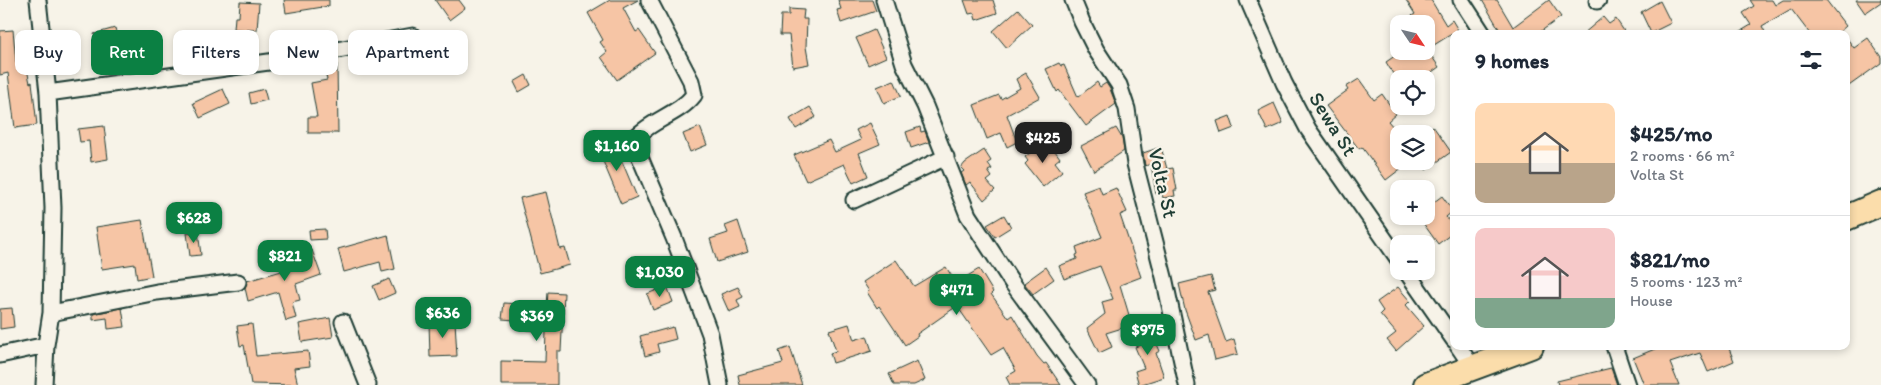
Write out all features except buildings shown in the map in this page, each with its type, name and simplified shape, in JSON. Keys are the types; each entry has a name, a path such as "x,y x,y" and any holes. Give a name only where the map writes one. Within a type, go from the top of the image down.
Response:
{"highway":[{"path":"1850,216 1881,203"},
{"path":"1426,385 1520,350"}],"street":[{"path":"38,0 48,93 52,208 50,313 44,385"},
{"path":"650,0 691,81 694,95 685,106 647,126 637,136 636,148 674,238 710,334 720,385"},
{"path":"884,0 904,64 925,106 968,215 1012,284 1086,385"},
{"name":"Volta St","path":"1073,0 1093,43 1119,85 1127,109 1135,164 1164,277 1187,385"},
{"name":"Sewa St","path":"1248,0 1284,83 1308,129 1390,247"},
{"path":"1461,0 1480,30"},
{"path":"48,93 282,60 348,48"},
{"path":"854,200 946,157"},
{"path":"1412,280 1450,334"},
{"path":"50,313 158,292 238,282"},
{"path":"344,322 368,385"},
{"path":"0,355 46,345"},
{"path":"1461,350 1473,368"},
{"path":"1615,350 1627,385"}]}
